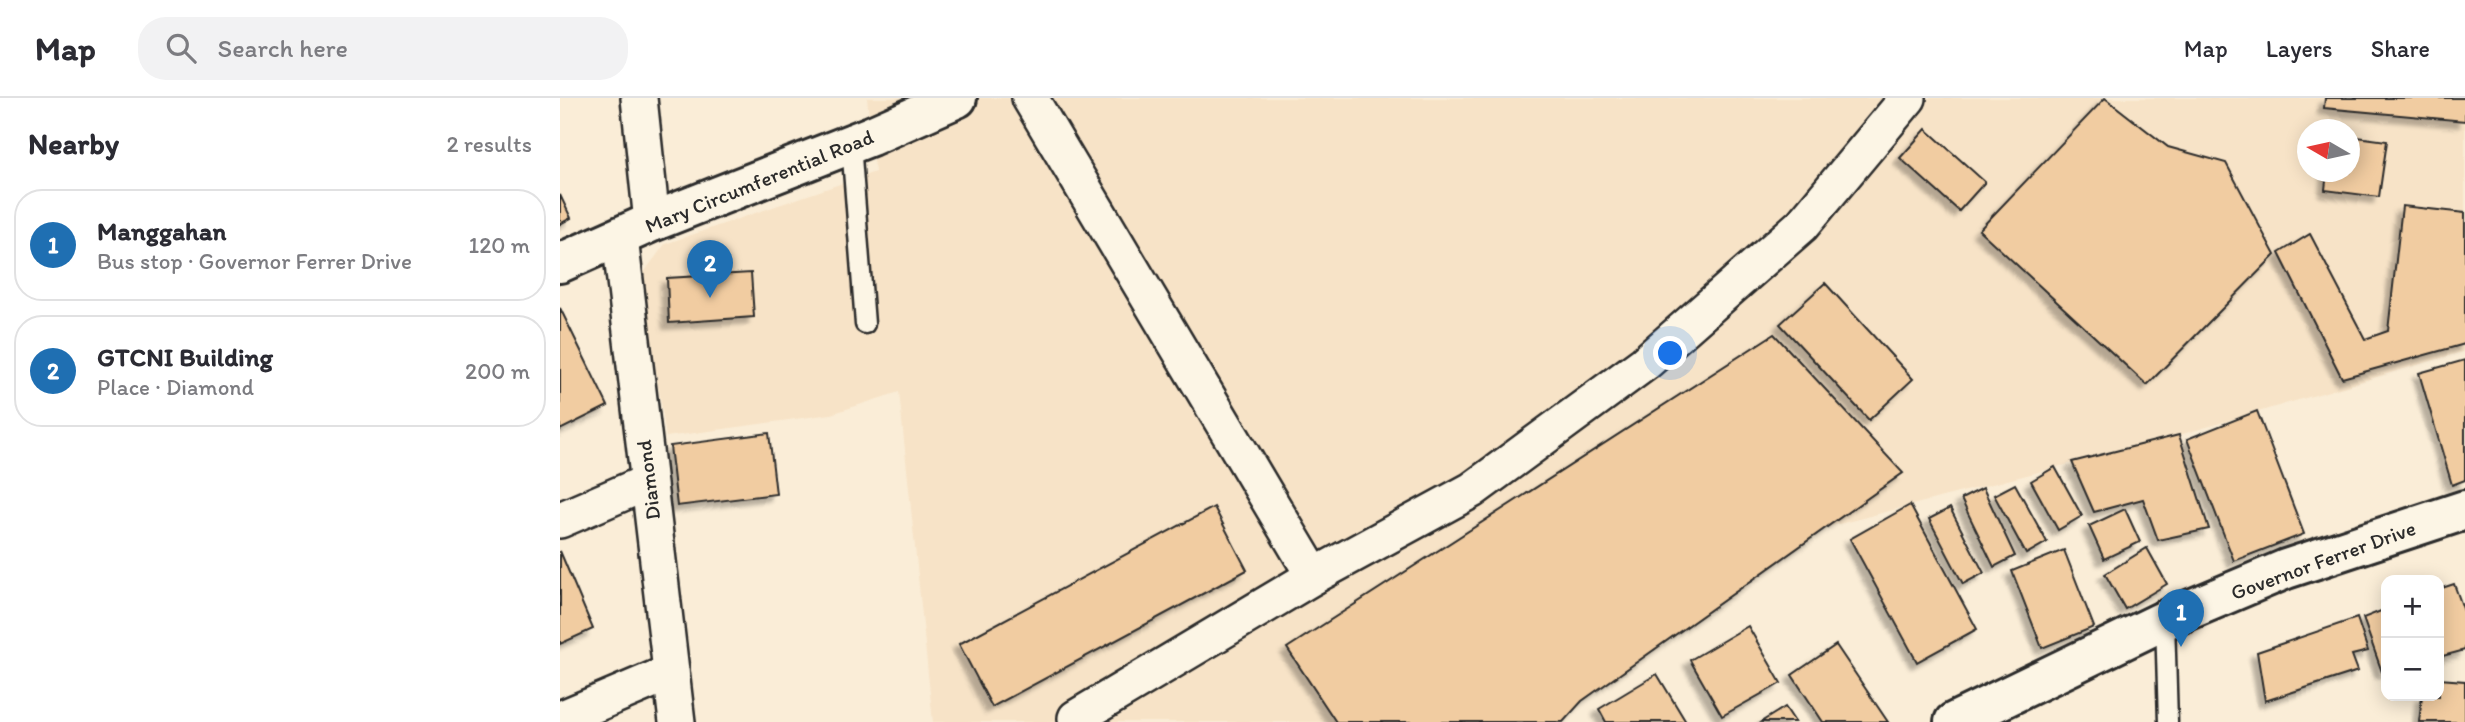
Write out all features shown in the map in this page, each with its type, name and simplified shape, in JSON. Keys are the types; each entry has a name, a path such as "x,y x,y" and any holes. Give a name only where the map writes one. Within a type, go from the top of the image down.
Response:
{"main road":[{"name":"Mary Circumferential Road","path":"560,263 957,98"},
{"name":"Governor Ferrer Drive","path":"1954,722 2165,620 2286,569 2465,510"}],"street":[{"name":"Diamond","path":"639,98 636,230 648,482 677,722"},
{"path":"1030,98 1314,576"},
{"path":"1076,718 1314,576 1472,490 1645,363 1802,225 1908,98"},
{"path":"560,520 648,482"},
{"path":"560,719 671,672"}],"lane":[{"path":"851,144 865,324"},
{"path":"2165,620 2168,722"}],"shaded area":[{"path":"867,98 2465,98 2465,351 2176,436 1828,527 1582,701 1563,722 933,722 899,392 831,414 666,437 642,275 665,244 875,172"}],"building":[{"path":"2105,98 2168,147 2226,163 2275,255 2147,385 1979,230"},
{"path":"2325,98 2465,98 2465,121 2324,108"},
{"path":"1926,129 1985,182 1959,211 1900,158"},
{"path":"2360,137 2387,141 2379,197 2325,190 2326,182 2360,182"},
{"path":"560,195 571,218 560,224"},
{"path":"2402,206 2465,213 2465,344 2342,378 2279,253 2310,234 2365,339 2388,331"},
{"path":"751,273 754,317 669,323 667,278"},
{"path":"1825,283 1913,379 1869,420 1780,324"},
{"path":"560,308 608,406 560,430"},
{"path":"1774,334 1903,473 1582,701 1563,722 1336,722 1287,648"},
{"path":"2465,360 2465,480 2452,485 2419,373"},
{"path":"2257,411 2304,534 2234,561 2187,439"},
{"path":"769,433 776,494 677,506 670,446"},
{"path":"2179,435 2209,529 2158,540 2143,499 2094,512 2072,462"},
{"path":"2055,467 2082,516 2058,530 2031,481"},
{"path":"2015,484 2047,542 2026,554 1994,495"},
{"path":"1983,488 2015,556 1994,567 1961,499"},
{"path":"1910,505 1977,629 1917,662 1850,539"},
{"path":"1214,507 1247,570 992,707 959,644"},
{"path":"1950,508 1984,573 1963,584 1929,519"},
{"path":"2125,509 2140,542 2104,559 2089,526"},
{"path":"2147,548 2167,584 2125,609 2105,574"},
{"path":"2064,550 2094,627 2042,648 2012,571"},
{"path":"560,551 593,629 560,644"},
{"path":"2454,584 2465,614 2465,650 2444,656 2444,638 2444,587"},
{"path":"2381,611 2381,669 2363,618"},
{"path":"2357,618 2368,651 2352,655 2358,671 2265,701 2257,652"},
{"path":"1748,626 1781,683 1722,716 1690,660"},
{"path":"1836,645 1888,722 1823,722 1792,675"},
{"path":"1657,674 1686,722 1606,722 1599,709"},
{"path":"2444,679 2465,681 2465,722 2419,722 2421,701 2444,701"},
{"path":"1785,707 1795,722 1761,722"}],"place":[{"name":"GTCNI Building","path":"710,298"},
{"name":"Manggahan","path":"2181,647"}]}
